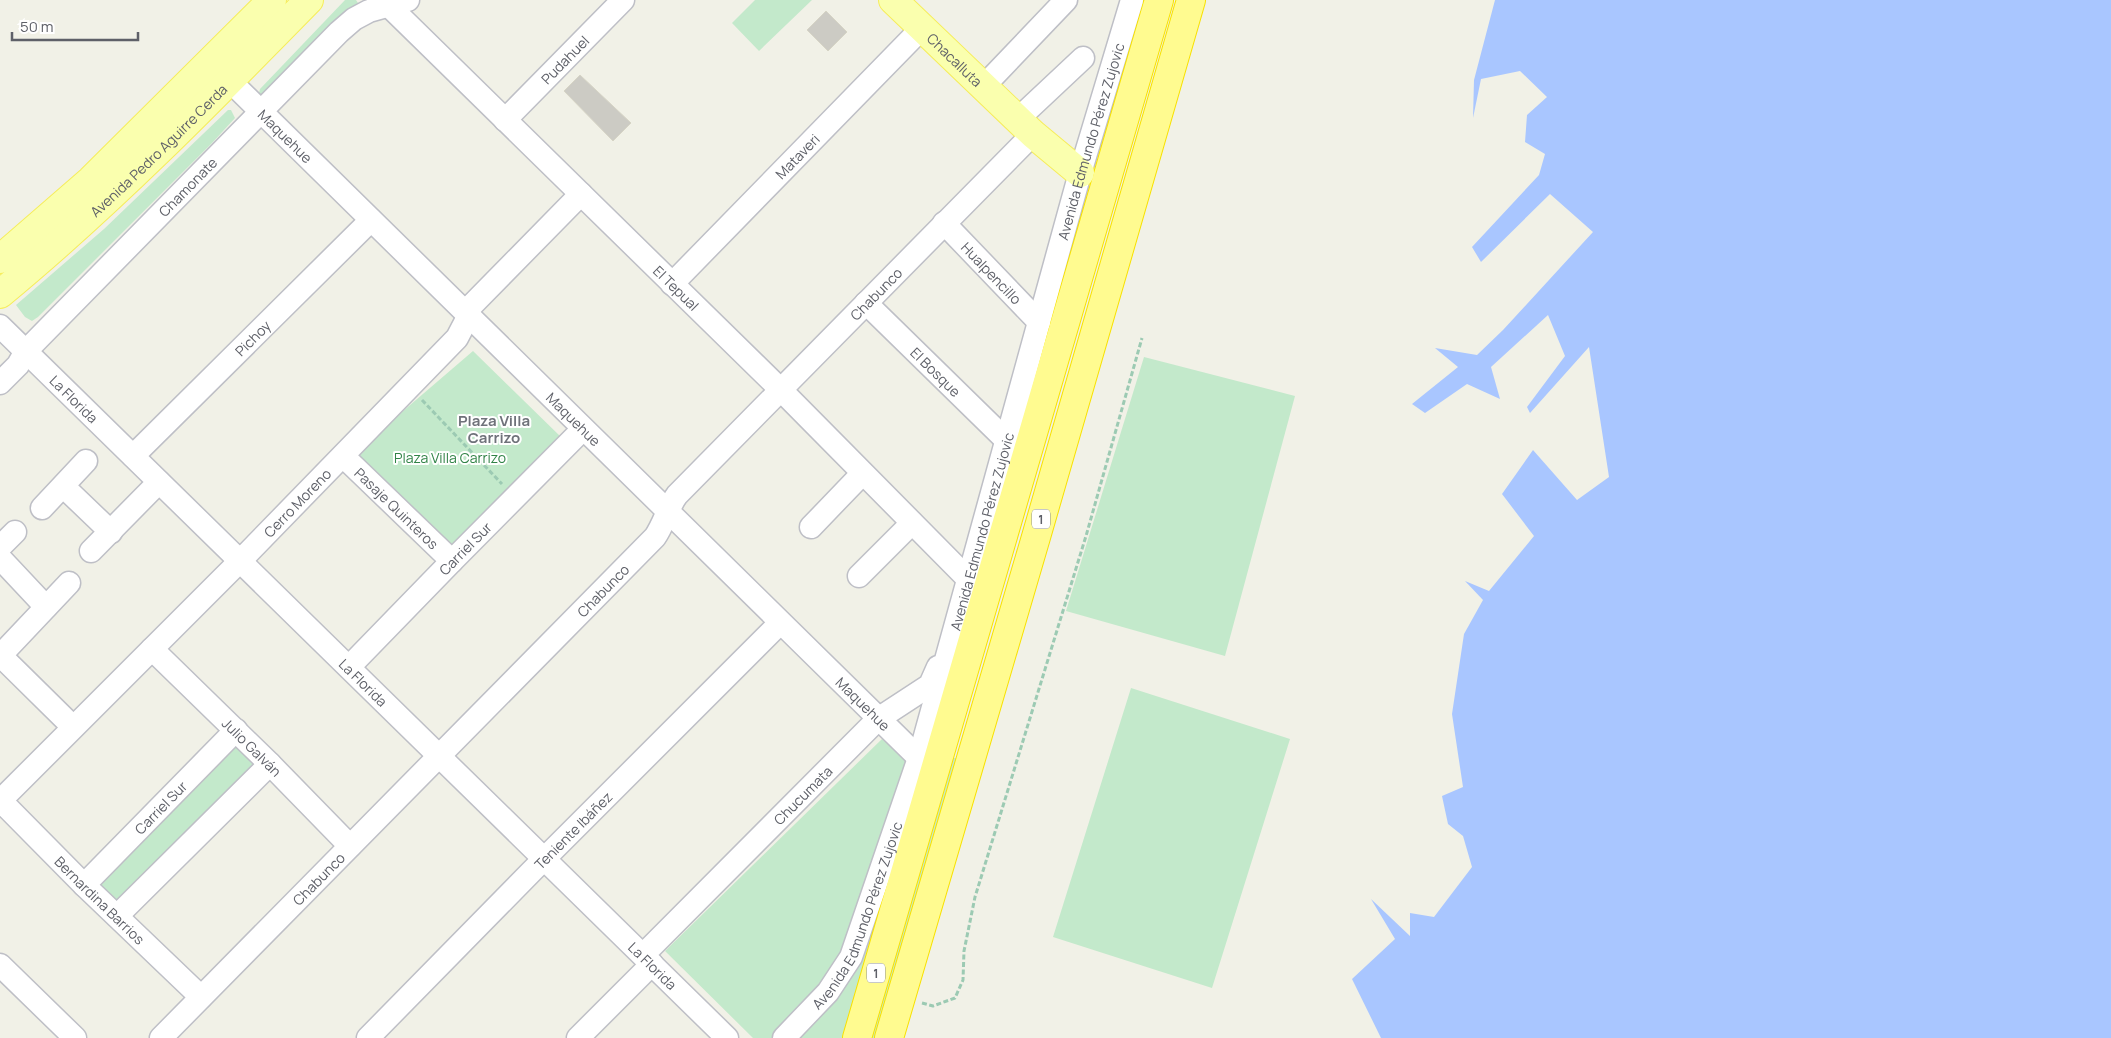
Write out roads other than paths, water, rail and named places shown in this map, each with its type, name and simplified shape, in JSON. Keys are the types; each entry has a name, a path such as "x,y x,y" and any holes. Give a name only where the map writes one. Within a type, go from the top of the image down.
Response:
{"highway":[{"name":"Avenida Edmundo Pérez Zujovic","path":"857,1038 1159,0"},
{"name":"1","path":"889,1038 1039,528 1191,0"}],"main road":[{"name":"Avenida Pedro Aguirre Cerda","path":"0,259 91,180 272,0"},
{"name":"Avenida Pedro Aguirre Cerda","path":"0,294 101,207 230,81 309,0"},
{"name":"Chacalluta","path":"893,0 1025,127 1080,173"}],"street":[{"name":"Pudahuel","path":"505,120 623,0"},
{"path":"983,87 1066,0"},
{"name":"Avenida Edmundo Pérez Zujovic","path":"784,1038 828,992 850,957 919,758 1080,173 1131,0"},
{"name":"El Tepual","path":"393,2 505,120 780,389 968,579"},
{"name":"Chamonate","path":"0,384 18,365 26,351 260,111 354,19 393,2"},
{"name":"Mataveri","path":"672,284 922,28"},
{"path":"1025,127 1083,58"},
{"name":"Maquehue","path":"230,81 780,624 919,758"},
{"name":"Chabunco","path":"161,1038 656,537 668,513 671,502 677,495 944,223 1025,127"},
{"name":"Cerro Moreno","path":"0,801 240,561 457,338 468,317 471,306 581,194"},
{"name":"Pichoy","path":"133,456 371,220"},
{"name":"Hualpencillo","path":"944,223 1039,322"},
{"name":"El Bosque","path":"866,303 1006,440"},
{"name":"La Florida","path":"0,326 727,1038"},
{"name":"Carriel Sur","path":"349,667 583,430"},
{"name":"Pasaje Quinteros","path":"343,456 452,561"},
{"path":"42,508 64,487 86,461"},
{"path":"811,527 862,474"},
{"path":"91,551 159,482"},
{"path":"64,487 111,532"},
{"path":"860,576 912,523"},
{"path":"0,558 46,607"},
{"path":"69,583 0,656 73,727"},
{"name":"Teniente Ibáñez","path":"368,1038 544,859 780,624"},
{"name":"Chucumata","path":"578,1038 647,960 878,719 930,685 954,632"},
{"name":"Julio Galván","path":"152,649 236,730 350,846"},
{"name":"Carriel Sur","path":"84,885 236,730"},
{"path":"117,916 270,764"},
{"name":"Bernardina Barrios","path":"0,801 201,997"},
{"path":"0,965 75,1038"}],"water":[{"path":"1495,0 2111,0 2111,1038 1381,1038 1352,979 1395,939 1371,899 1410,936 1410,913 1434,917 1472,867 1463,836 1448,824 1442,796 1463,787 1452,714 1464,634 1483,600 1465,581 1489,591 1534,536 1502,494 1533,450 1577,500 1609,477 1589,347 1530,413 1527,407 1565,356 1548,315 1491,367 1500,399 1467,384 1425,413 1412,404 1458,367 1435,348 1477,355 1503,330 1593,232 1550,194 1481,262 1472,247 1539,175 1545,154 1525,142 1527,115 1547,97 1520,71 1481,79 1473,118 1474,80"}],"district":[{"name":"Plaza Villa Carrizo","path":"494,428"}]}
